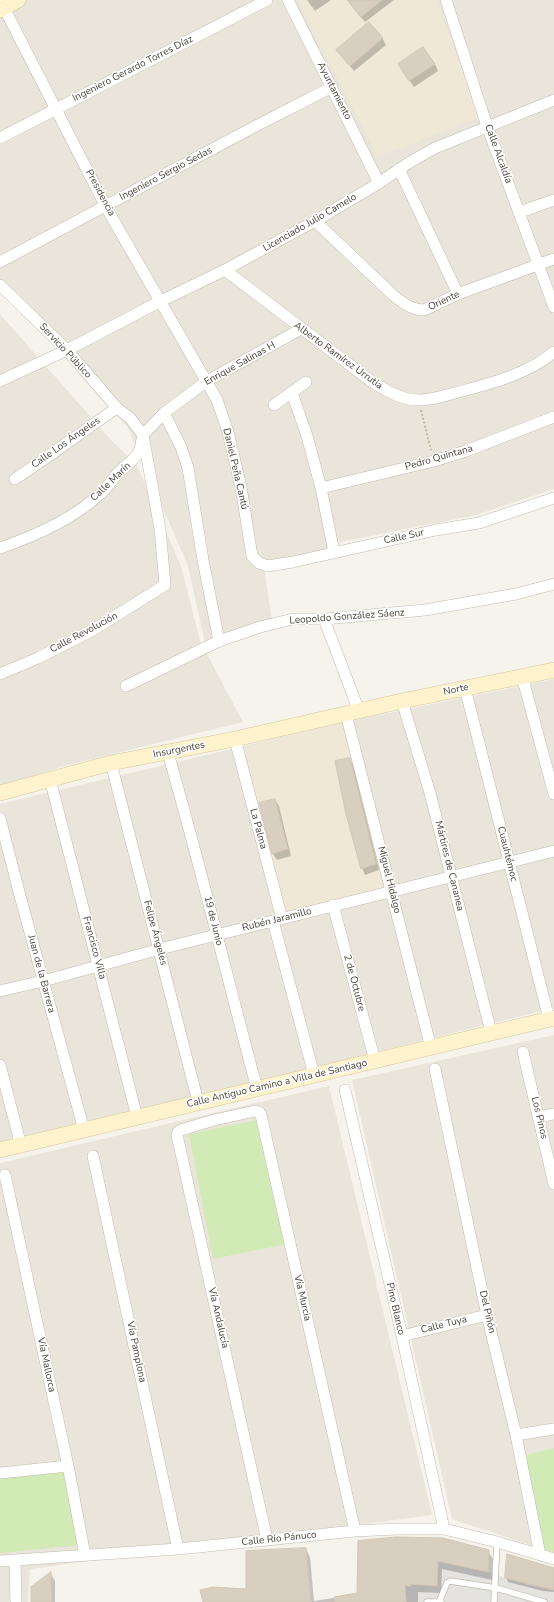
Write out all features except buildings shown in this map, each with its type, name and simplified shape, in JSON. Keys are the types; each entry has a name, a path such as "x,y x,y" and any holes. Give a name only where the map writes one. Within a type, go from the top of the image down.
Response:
{"street":[{"path":"1,6 18,0"},
{"name":"Ingeniero Gerardo Torres Díaz","path":"0,138 267,0"},
{"name":"Ayuntamiento","path":"288,0 379,182"},
{"name":"Calle Alcaldía","path":"446,0 487,126 554,307"},
{"name":"Presidencia","path":"1,6 57,109 106,207 207,381"},
{"name":"Ingeniero Sergio Sedas","path":"0,262 332,87"},
{"name":"Licenciado Julio Camelo","path":"67,350 161,301 225,270 315,221 435,148 554,100"},
{"path":"400,169 458,294"},
{"path":"520,212 554,200"},
{"name":"Oriente","path":"315,221 394,296 414,309 424,310 458,294 554,259"},
{"name":"Alberto Ramírez Urrutia","path":"225,270 301,329 380,387 403,398 418,400 434,398 471,388 516,374 554,352"},
{"name":"Servicio Público","path":"0,285 67,350 117,408 130,418 143,435"},
{"name":"Enrique Salinas H","path":"143,435 164,414 207,381 301,329"},
{"path":"0,382 67,350"},
{"name":"Daniel Peña Cantú","path":"207,381 217,400 228,432 241,487 252,556 254,560"},
{"path":"274,405 306,382"},
{"path":"292,393 307,436 321,488 334,552"},
{"name":"Calle Los Ángeles","path":"15,479 54,453 77,434 117,408"},
{"path":"164,414 181,446 188,468 203,560 219,641"},
{"name":"Pedro Quintana","path":"321,488 434,461 487,444 554,417"},
{"name":"Calle Marín","path":"0,548 17,542 67,519 100,494 137,456 141,449 143,435"},
{"name":"Calle Revolución","path":"0,674 38,658 93,630 164,585 160,529 143,435"},
{"name":"Calle Sur","path":"254,560 262,565 274,566 436,530 479,523 554,498"},
{"name":"Leopoldo González Sáenz","path":"126,686 219,641 260,627 293,619 324,619 425,610 516,594 554,584"},
{"name":"Miguel Hidalgo","path":"324,619 353,712 392,891 431,1048"},
{"name":"Norte","path":"353,712 554,670"},
{"path":"522,676 554,794"},
{"name":"Cuauhtémoc","path":"465,688 509,862 552,1018"},
{"name":"Mártires de Cananea","path":"402,701 430,793 492,1032"},
{"name":"Insurgentes","path":"0,793 111,764 235,739 353,712"},
{"name":"La Palma","path":"235,739 314,1075"},
{"name":"19 de Junio","path":"168,753 195,848 216,935 257,1088"},
{"name":"Felipe Ángeles","path":"111,764 160,949 198,1102"},
{"name":"Francisco Villa","path":"50,779 138,1117"},
{"name":"Juan de la Barrera","path":"0,818 84,1130"},
{"name":"Rubén Jaramillo","path":"0,990 43,981 160,949 554,851"},
{"name":"2 de Octubre","path":"333,905 375,1061"},
{"name":"Calle Antiguo Camino a Villa de Santiago","path":"0,1150 552,1018"},
{"name":"Los Pinos","path":"523,1052 554,1184"},
{"path":"0,1065 21,1146"},
{"name":"Del Piñón","path":"435,1069 487,1315 516,1435 540,1555"},
{"name":"Pino Blanco","path":"345,1090 402,1336 444,1529"},
{"name":"Vía Murcia","path":"214,1120 255,1111 259,1112 261,1116 355,1531"},
{"path":"539,1117 554,1114"},
{"name":"Vía Andalucía","path":"214,1120 181,1130 178,1132 177,1136 267,1540"},
{"name":"Vía Pamplona","path":"93,1156 178,1549"},
{"name":"Vía Mallorca","path":"5,1175 86,1555"},
{"name":"Calle Tuya","path":"402,1336 487,1315"},
{"path":"516,1435 554,1429"},
{"path":"0,1473 68,1466"},
{"name":"Calle Río Pánuco","path":"0,1561 178,1549 355,1531 397,1529 444,1529 497,1542 554,1559"},
{"path":"16,1560 16,1602"}],"lane":[{"path":"494,1602 496,1588 497,1542"},
{"path":"427,1602 440,1602 447,1583 450,1581 496,1588 544,1602"}],"path":[{"path":"418,400 434,461"}],"shaded area":[{"path":"0,0 554,0 554,489 476,515 341,542 322,555 263,561 272,621 205,643 188,566 128,428 0,284"},
{"path":"297,0 436,0 480,117 378,157"},
{"path":"0,314 111,440 136,464 181,566 200,641 243,722 68,765 0,786"},
{"path":"554,679 554,1008 0,1145 0,804 345,722"},
{"path":"345,722 386,889 286,914 244,747"},
{"path":"554,1035 554,1553 452,1519 352,1080"},
{"path":"329,1086 432,1515 30,1569 28,1602 0,1602 0,1163"},
{"path":"438,1561 488,1572 529,1585 554,1590 554,1602 406,1602 405,1586 411,1586 411,1584 437,1586"}],"green space":[{"path":"262,1119 286,1244 213,1259 189,1134"},
{"path":"554,1448 554,1552 540,1548 522,1456"},
{"path":"67,1469 80,1545 0,1553 0,1476"}]}
